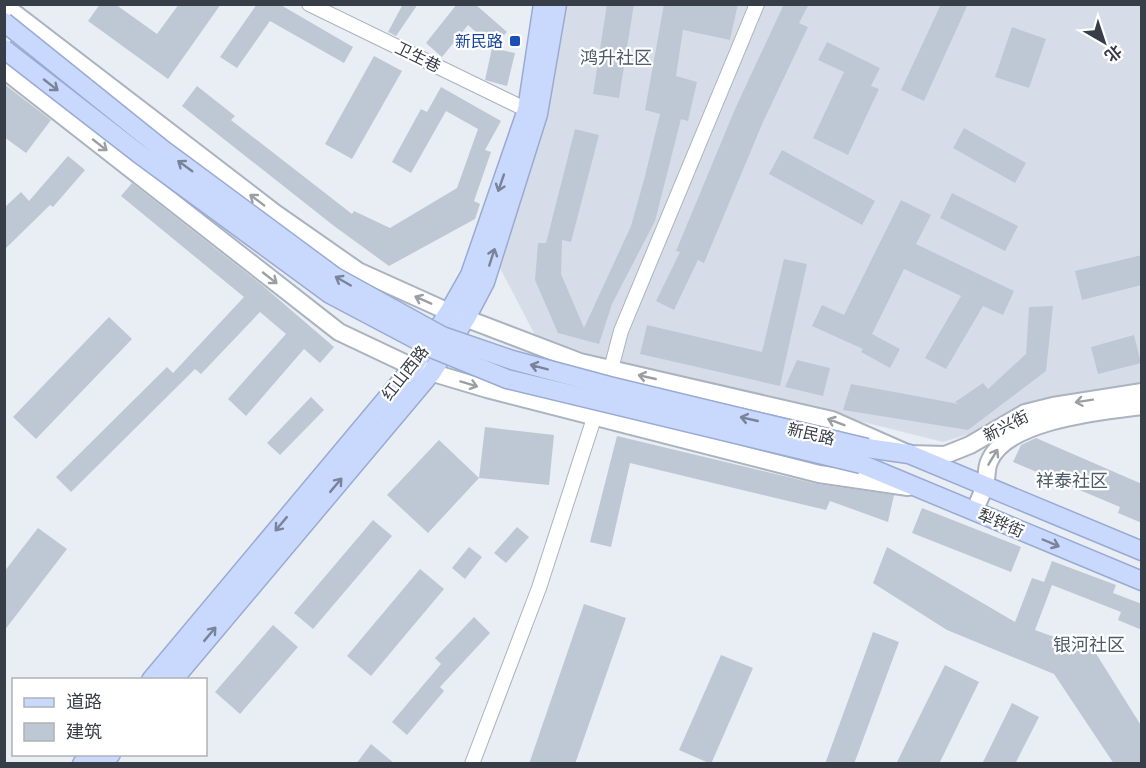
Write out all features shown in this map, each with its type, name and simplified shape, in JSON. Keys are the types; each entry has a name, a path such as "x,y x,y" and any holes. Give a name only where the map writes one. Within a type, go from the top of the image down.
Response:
{"main road":[{"name":"红山西路","path":"175,678 432,372 458,315 527,110 543,4"},
{"name":"红山西路","path":"153,678 485,282 538,114 557,4"},
{"name":"新民路","path":"4,22 162,149 335,277 442,336 512,360 864,456"},
{"name":"新民路","path":"4,49 138,153 330,294 436,350 507,379 864,456"},
{"name":"犁铧街","path":"864,456 909,454 1142,551"},
{"name":"犁铧街","path":"864,456 921,490 1142,581"}],"street":[{"name":"卫生巷","path":"309,4 527,110"},
{"path":"611,369 621,331 757,4"},
{"path":"4,5 275,213 358,271 458,315 580,362 832,420 909,454"},
{"path":"4,70 339,332 412,367 487,389 819,474 921,490"},
{"name":"新兴街","path":"909,454 945,455 970,445 1025,413 1053,406 1142,392"},
{"name":"新兴街","path":"974,512 985,484 989,462 1001,444 1025,431 1054,421 1142,406"},
{"path":"471,764 539,588 595,415"}],"shaded area":[{"path":"554,5 1141,5 1141,382 943,442 538,341 499,266"}],"building":[{"path":"100,4 115,4 157,34 179,4 221,4 168,79 88,21"},
{"path":"257,4 279,4 353,47 344,63 270,21 237,68 220,57"},
{"path":"403,4 418,4 396,36 388,32"},
{"path":"457,4 475,4 507,32 493,47 468,25 442,57 426,43"},
{"path":"607,4 634,4 619,98 593,94"},
{"path":"664,4 738,4 730,40 683,30 676,76 697,82 688,121 681,119 655,221 612,304 599,344 558,333 535,280 538,243 546,243 575,129 599,135 571,242 562,240 561,274 584,328 631,226 645,176 660,114 645,110"},
{"path":"784,4 809,4 799,23 808,27 763,122 704,263 698,260 674,310 656,301 680,252 676,251 735,109"},
{"path":"941,4 968,4 924,101 901,90"},
{"path":"1012,27 1046,39 1029,88 995,77"},
{"path":"827,42 880,68 871,86 879,89 848,155 813,138 844,72 818,60"},
{"path":"492,48 515,53 507,86 485,80"},
{"path":"374,56 402,71 352,159 325,144"},
{"path":"4,84 51,120 26,153 4,137"},
{"path":"197,86 235,116 231,120 352,214 354,211 390,228 457,188 478,129 446,111 411,173 392,162 421,109 427,112 441,87 501,121 485,150 491,152 474,201 480,204 475,219 389,266 334,226 182,106"},
{"path":"964,128 1026,163 1015,183 953,148"},
{"path":"782,150 875,201 862,225 769,174"},
{"path":"68,156 85,170 53,207 50,205 4,250 4,208 21,192 29,201"},
{"path":"132,183 262,285 334,347 320,363 304,349 246,416 228,399 286,334 260,312 201,374 195,369 71,492 56,477 167,367 173,373 244,297 121,196"},
{"path":"952,193 1018,226 1005,251 940,218"},
{"path":"901,200 931,215 916,244 1014,291 1003,315 983,306 946,369 925,358 961,296 904,269 872,334 900,349 890,368 861,352 863,349 812,326 822,305 844,315"},
{"path":"1142,255 1142,285 1082,300 1075,271"},
{"path":"784,259 807,264 780,386 640,354 647,325 762,352"},
{"path":"1053,306 1046,371 968,430 843,410 851,384 959,404 955,402 983,383 988,389 1026,354 1029,307"},
{"path":"109,317 132,339 36,439 13,417"},
{"path":"1134,335 1141,363 1098,374 1091,347"},
{"path":"797,360 830,368 823,396 785,387"},
{"path":"311,397 324,410 280,455 267,443"},
{"path":"485,427 554,435 549,485 479,478"},
{"path":"617,436 817,484 894,495 888,522 830,501 826,510 630,463 611,547 590,542"},
{"path":"1036,438 1142,484 1142,523 1118,513 1120,507 1013,462 1021,445"},
{"path":"439,440 479,478 428,533 387,495"},
{"path":"922,508 1021,547 1011,572 912,533"},
{"path":"373,520 392,536 313,629 294,613"},
{"path":"517,527 529,537 506,563 494,553"},
{"path":"38,528 67,549 4,631 4,572"},
{"path":"469,547 482,557 465,579 452,568"},
{"path":"887,547 1015,622 1032,578 1044,582 1052,561 1116,585 1113,593 1142,604 1142,630 1118,620 1121,612 1052,585 1035,630 1095,652 1142,727 1142,764 1114,764 1054,674 947,630 873,583"},
{"path":"420,569 444,589 371,676 347,656"},
{"path":"584,604 626,618 575,764 529,764"},
{"path":"474,617 490,633 440,687 444,691 407,735 392,722 441,664 435,658"},
{"path":"273,625 298,647 240,714 215,692"},
{"path":"873,632 899,642 854,764 825,764"},
{"path":"721,655 753,668 711,764 679,750"},
{"path":"945,665 979,682 939,764 896,764"},
{"path":"1012,703 1039,717 1015,764 982,764"},
{"path":"371,744 395,764 356,764"}],"place":[{"name":"新民路","path":"515,41"}],"district":[{"name":"鸿升社区","path":"616,57"},
{"name":"祥泰社区","path":"1072,480"},
{"name":"银河社区","path":"1089,644"}]}
